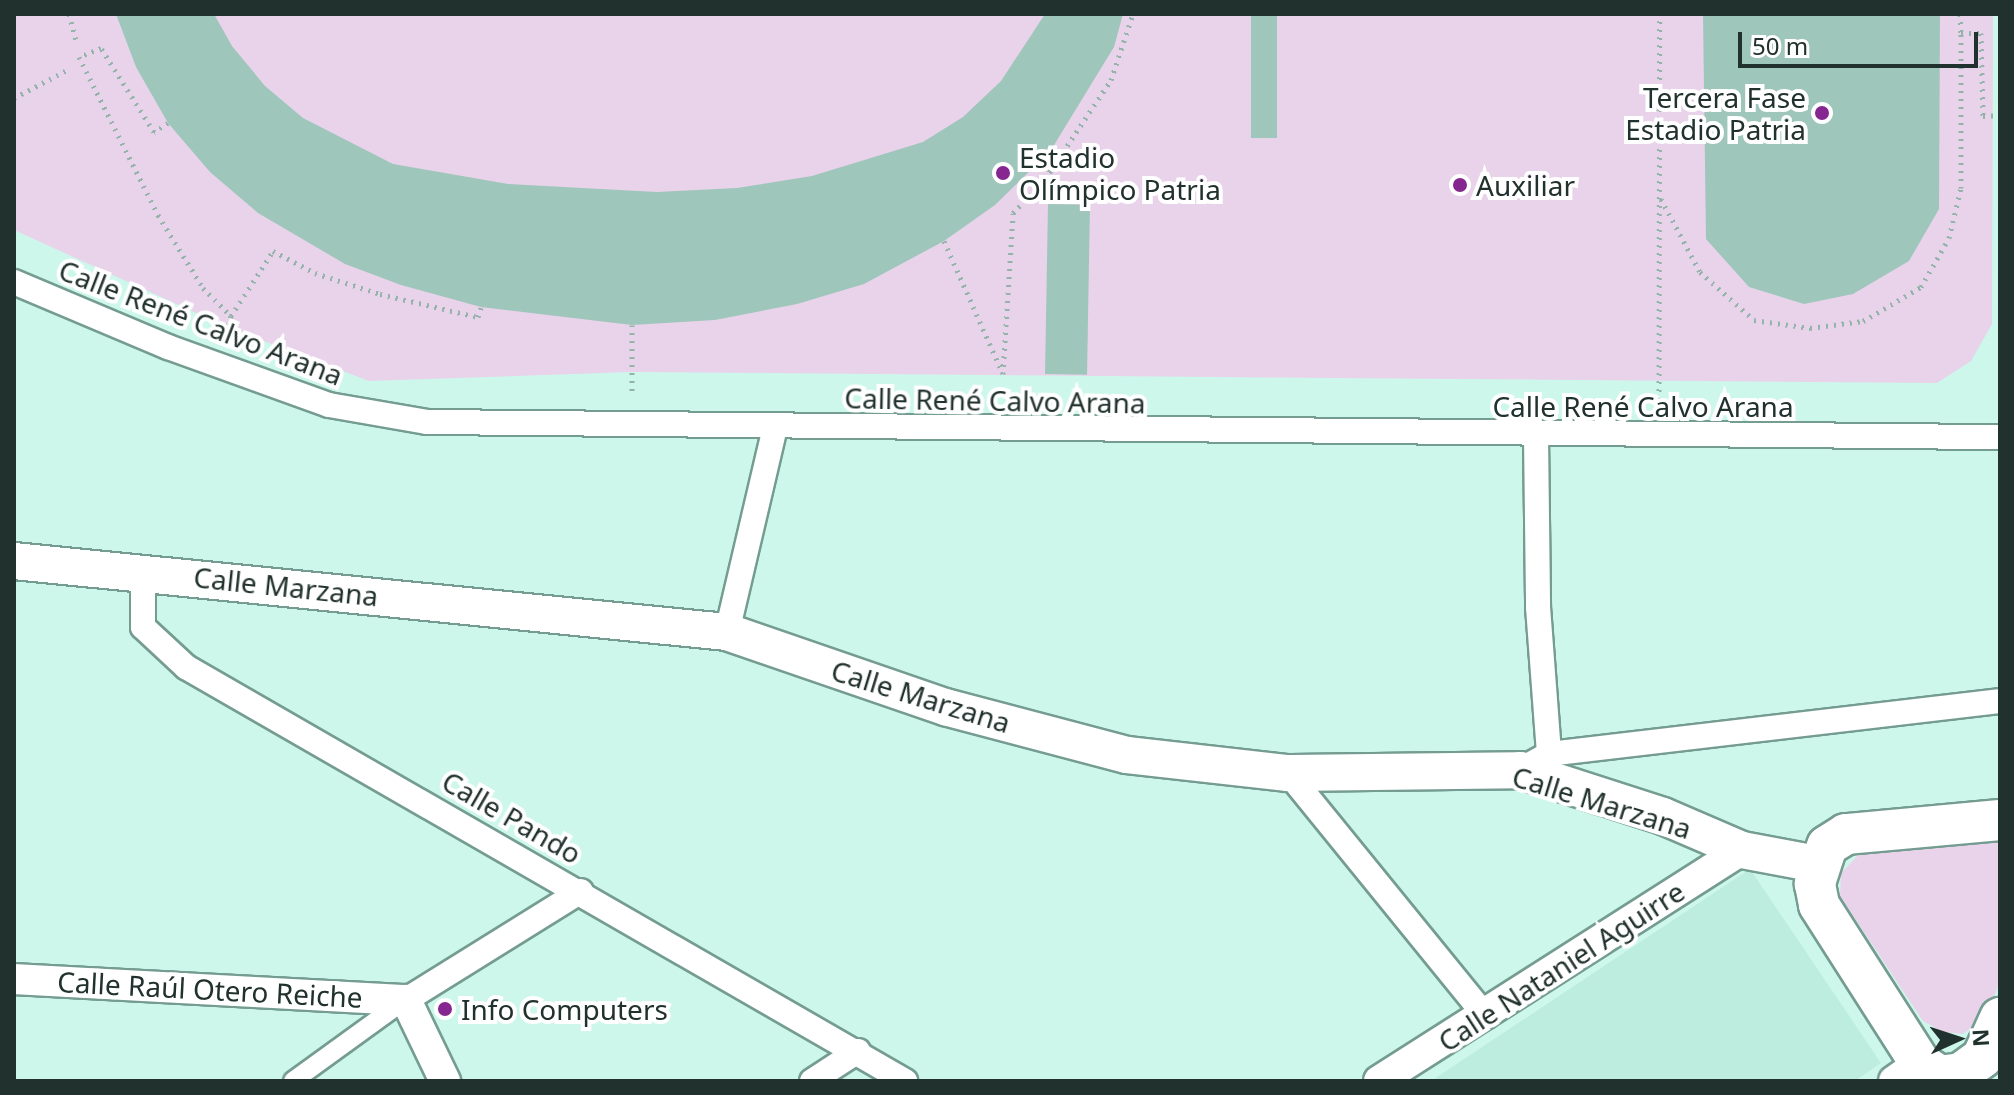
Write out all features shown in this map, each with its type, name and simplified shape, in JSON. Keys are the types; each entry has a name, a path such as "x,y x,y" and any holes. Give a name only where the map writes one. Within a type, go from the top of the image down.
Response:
{"main road":[{"name":"Calle Marzana","path":"14,561 143,571 727,632 945,707 1127,755 1288,773 1534,762 1742,850 1817,864"},
{"path":"2000,820 1846,834 1827,846 1817,864 1819,905 1930,1075 1982,1058 2000,1018"}],"street":[{"name":"Calle René Calvo Arana","path":"14,282 168,347 329,405 427,422 1536,436 2000,437"},
{"path":"727,632 775,428"},
{"path":"1536,436 1538,607 1534,762 2000,701"},
{"name":"Calle Pando","path":"143,571 143,627 186,667 581,891 905,1081"},
{"path":"1288,773 1486,1017"},
{"name":"Calle Nataniel Aguirre","path":"1379,1081 1486,1017 1742,850"},
{"path":"293,1081 406,1000 581,891"},
{"name":"Calle Raúl Otero Reiche","path":"14,979 406,1000"},
{"path":"406,1000 445,1081"},
{"path":"812,1081 858,1051"}],"path":[{"path":"69,14 76,40"},
{"path":"944,241 1003,374 1013,213 1045,179 1111,80 1133,14"},
{"path":"1658,436 1660,14"},
{"path":"1661,199 1700,272 1754,320 1810,328 1863,321 1921,287 1949,238 1961,188 1960,14"},
{"path":"1961,33 1981,33 1983,116 2000,115"},
{"path":"168,123 154,132 101,48 79,57 158,215 203,288 231,316"},
{"path":"14,98 69,69"},
{"path":"227,327 273,251 315,273 380,294 478,317 481,307"},
{"path":"632,325 633,427"}],"shaded area":[{"name":"Estadio Olímpico Patria","path":"14,14 1993,14 1992,324 1971,361 1937,383 632,372 369,381 227,327 14,230"},
{"path":"2000,840 2000,982 1985,1018 1963,1034 1943,1032 1923,1021 1840,896 1841,873 1865,848"},
{"path":"1750,869 1881,1063 1855,1081 1431,1081"}],"building":[{"name":"Estadio Olímpico Patria","path":"116,14 214,14 232,46 265,86 303,118 393,164 508,184 657,192 737,188 812,176 923,142 963,117 1001,81 1045,14 1123,14 1114,47 1051,150 995,205 944,241 864,284 797,304 715,320 632,325 481,307 401,285 345,264 258,213 210,172 168,123 136,67"},
{"path":"1251,14 1277,14 1277,138 1251,138"},
{"name":"Tercera Fase Estadio Patria","path":"1703,14 1940,14 1939,209 1909,261 1853,294 1804,304 1749,287 1706,239"},
{"path":"1048,204 1090,205 1087,375 1045,374"}],"place":[{"name":"Tercera Fase Estadio Patria","path":"1822,113"},
{"name":"Estadio Olímpico Patria","path":"1003,173"},
{"name":"Auxiliar","path":"1460,185"},
{"name":"Info Computers","path":"445,1009"}]}
